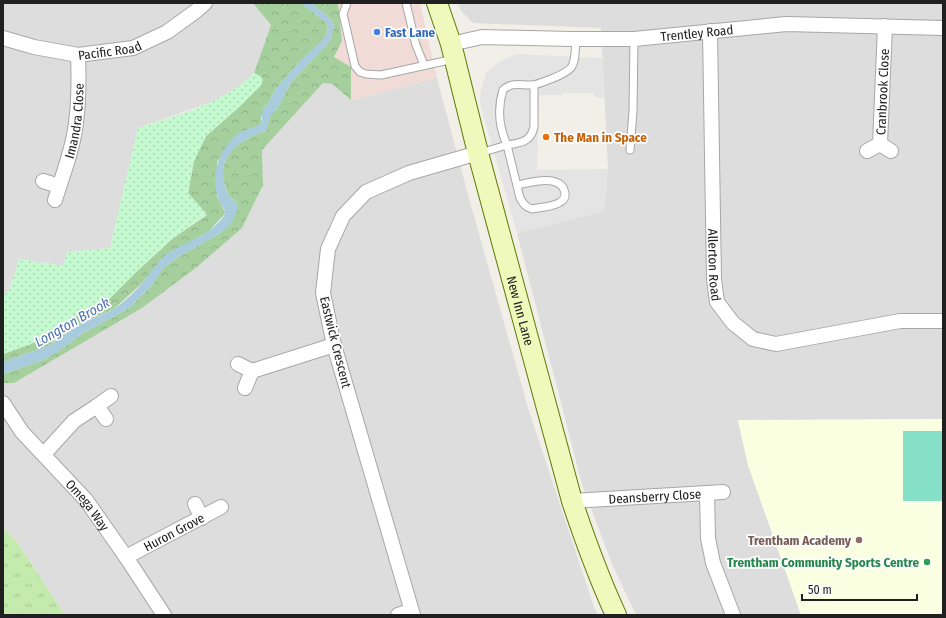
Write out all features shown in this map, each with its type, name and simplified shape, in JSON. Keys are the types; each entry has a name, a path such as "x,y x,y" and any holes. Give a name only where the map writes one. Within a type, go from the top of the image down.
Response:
{"street":[{"name":"Pacific Road","path":"3,38 34,47 78,55 133,48 168,32 205,3"},
{"name":"New Inn Lane","path":"437,3 453,52 478,153 572,501 601,583 616,615"},
{"name":"Trentley Road","path":"453,52 482,37 634,39 710,30 786,24 943,28"},
{"name":"Cranbrook Close","path":"867,151 885,147 886,26"},
{"name":"Allerton Road","path":"710,30 714,279 717,302 733,323 753,339 776,344 900,321 943,321"},
{"name":"Imandra Close","path":"54,200 69,157 76,123 79,94 78,55"},
{"name":"Eastwick Crescent","path":"412,613 334,345 323,293 328,249 343,216 366,192 409,173 478,153"},
{"path":"43,181 59,186"},
{"path":"238,364 252,371 334,345"},
{"path":"245,388 252,371"},
{"path":"44,454 74,420 111,396"},
{"name":"Omega Way","path":"3,403 22,432 86,500 164,615"},
{"path":"97,406 106,419"},
{"path":"707,493 723,492"},
{"name":"Deansberry Close","path":"572,501 707,493 708,538 713,562 733,615"},
{"path":"196,504 202,518"},
{"name":"Huron Grove","path":"126,557 221,508"},
{"path":"398,615 412,613"}],"lane":[{"path":"347,3 343,14 355,66 360,72 381,75 424,65 453,52"},
{"path":"406,3 416,45 424,65"},
{"path":"518,185 546,180 554,181 560,184 566,194 561,203 532,209 524,205 520,198 518,185 500,125 499,113 503,90 510,85 534,85 571,69 575,56 576,39"},
{"path":"630,150 633,111 634,39"},
{"path":"478,153 507,145 523,143 530,137 534,128 534,85"}],"shaded area":[{"path":"3,3 253,3 271,25 254,73 244,83 220,99 138,128 110,248 67,252 64,266 19,259 9,291 3,294"},
{"path":"338,3 420,3 437,78 351,100 351,67 334,57 342,41"},
{"path":"458,3 943,3 943,419 738,420 748,465 801,615 636,615 612,564 582,484 517,233 604,211 608,169 601,28 473,23 461,11"},
{"name":"The Man in Space","path":"516,54 603,58 604,98 595,97 594,93 539,95 537,170 608,169 604,211 517,233 480,104 481,90 486,73 499,62"},
{"path":"437,78 528,408 594,607 598,615 65,615 17,542 3,527 3,383 14,383 142,308 197,267 242,228 263,185 262,150 323,83 332,84 351,100"},
{"name":"Trentham Academy","path":"943,419 943,615 801,615 748,465 738,420"}],"green space":[{"path":"253,3 301,3 327,23 328,31 323,40 302,59 275,90 268,104 264,108 261,118 262,123 257,127 235,136 217,162 217,196 225,212 224,215 209,231 184,246 171,251 163,258 141,284 114,309 87,321 57,339 51,345 3,362 3,354 31,344 75,317 108,300 172,239 207,215 188,193 194,161 206,136 238,108 261,85 263,78 254,73 271,25"},
{"path":"311,3 338,3 342,41 334,57 351,67 351,100 332,84 323,83 262,150 263,185 242,228 197,267 142,308 14,383 4,383 3,374 43,360 83,333 129,308 152,285 164,267 178,257 222,232 238,204 229,195 224,182 223,172 228,155 241,142 266,131 271,114 277,109 291,82 330,41 334,26 331,19"},
{"path":"254,73 263,78 261,85 238,108 206,136 194,161 188,193 207,214 172,239 108,300 74,317 31,344 3,354 3,294 9,291 19,259 63,266 67,252 110,248 138,128 184,113 215,100 242,83"},
{"path":"903,431 943,431 943,501 903,501"},
{"path":"3,527 17,542 65,615 3,615"}],"water":[{"path":"301,3 311,3 331,19 334,26 330,41 291,82 277,109 271,115 266,131 241,142 228,155 223,172 224,182 228,194 238,204 238,210 230,225 222,232 178,257 164,267 152,285 129,308 83,333 43,360 3,374 3,362 51,345 63,335 89,320 114,309 143,282 163,257 171,251 203,235 221,219 225,214 225,211 219,199 215,180 220,157 224,149 235,136 262,123 262,113 275,90 302,59 323,40 328,31 327,23"}],"place":[{"name":"Fast Lane","path":"377,32"},
{"name":"The Man in Space","path":"546,137"},
{"name":"Trentham Academy","path":"859,540"},
{"name":"Trentham Community Sports Centre","path":"927,562"}],"water label":[{"name":"Longton Brook","path":"72,322"}]}
